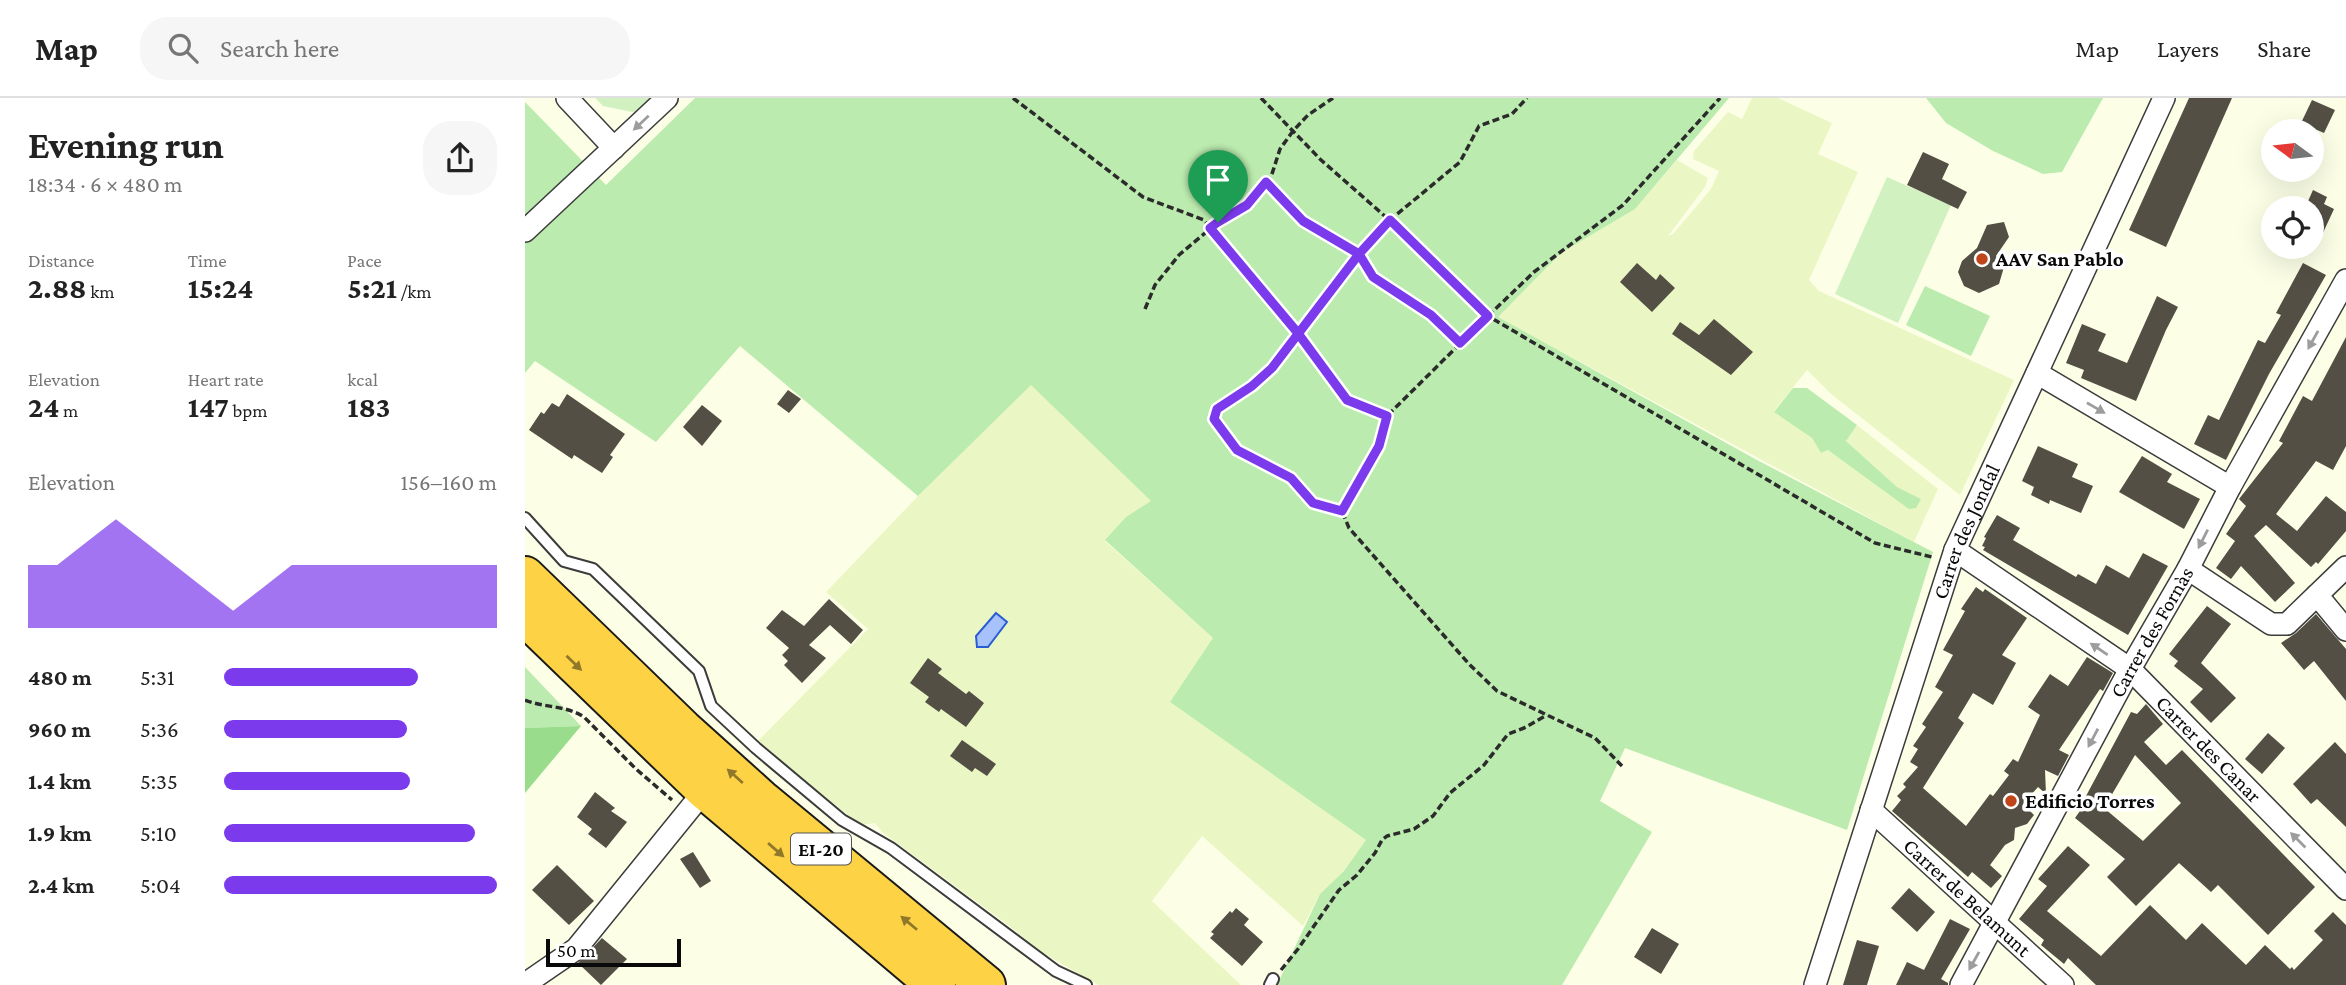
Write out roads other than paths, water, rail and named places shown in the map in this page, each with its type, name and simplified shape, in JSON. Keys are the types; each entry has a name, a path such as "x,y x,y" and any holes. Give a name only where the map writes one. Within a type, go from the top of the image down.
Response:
{"highway":[{"name":"EI-20","path":"525,576 703,747 969,980"},
{"name":"EI-20","path":"525,616 696,802 969,980"}],"street":[{"path":"567,98 614,148"},
{"path":"525,231 667,98"},
{"name":"Carrer des Jondal","path":"1815,985 1953,556 2164,98"},
{"name":"Carrer des Fornàs","path":"1961,985 2130,669 2346,280"},
{"path":"2037,373 2230,487"},
{"name":"Carrer des Canar","path":"1953,556 2130,669 2346,888"},
{"path":"2187,569 2271,624 2287,624 2346,567"},
{"path":"2317,594 2346,630"},
{"path":"525,984 576,949 696,802"},
{"name":"Carrer de Belamunt","path":"1871,810 2063,985"}],"lane":[{"path":"525,518 564,561 593,569 699,671 711,706 842,820 891,848 1056,971 1086,985"}],"water":[{"path":"996,613 1007,622 988,647 977,647 976,636"}],"place":[{"name":"AAV San Pablo","path":"1982,259"},
{"name":"Edificio Torres","path":"2011,801"}]}
